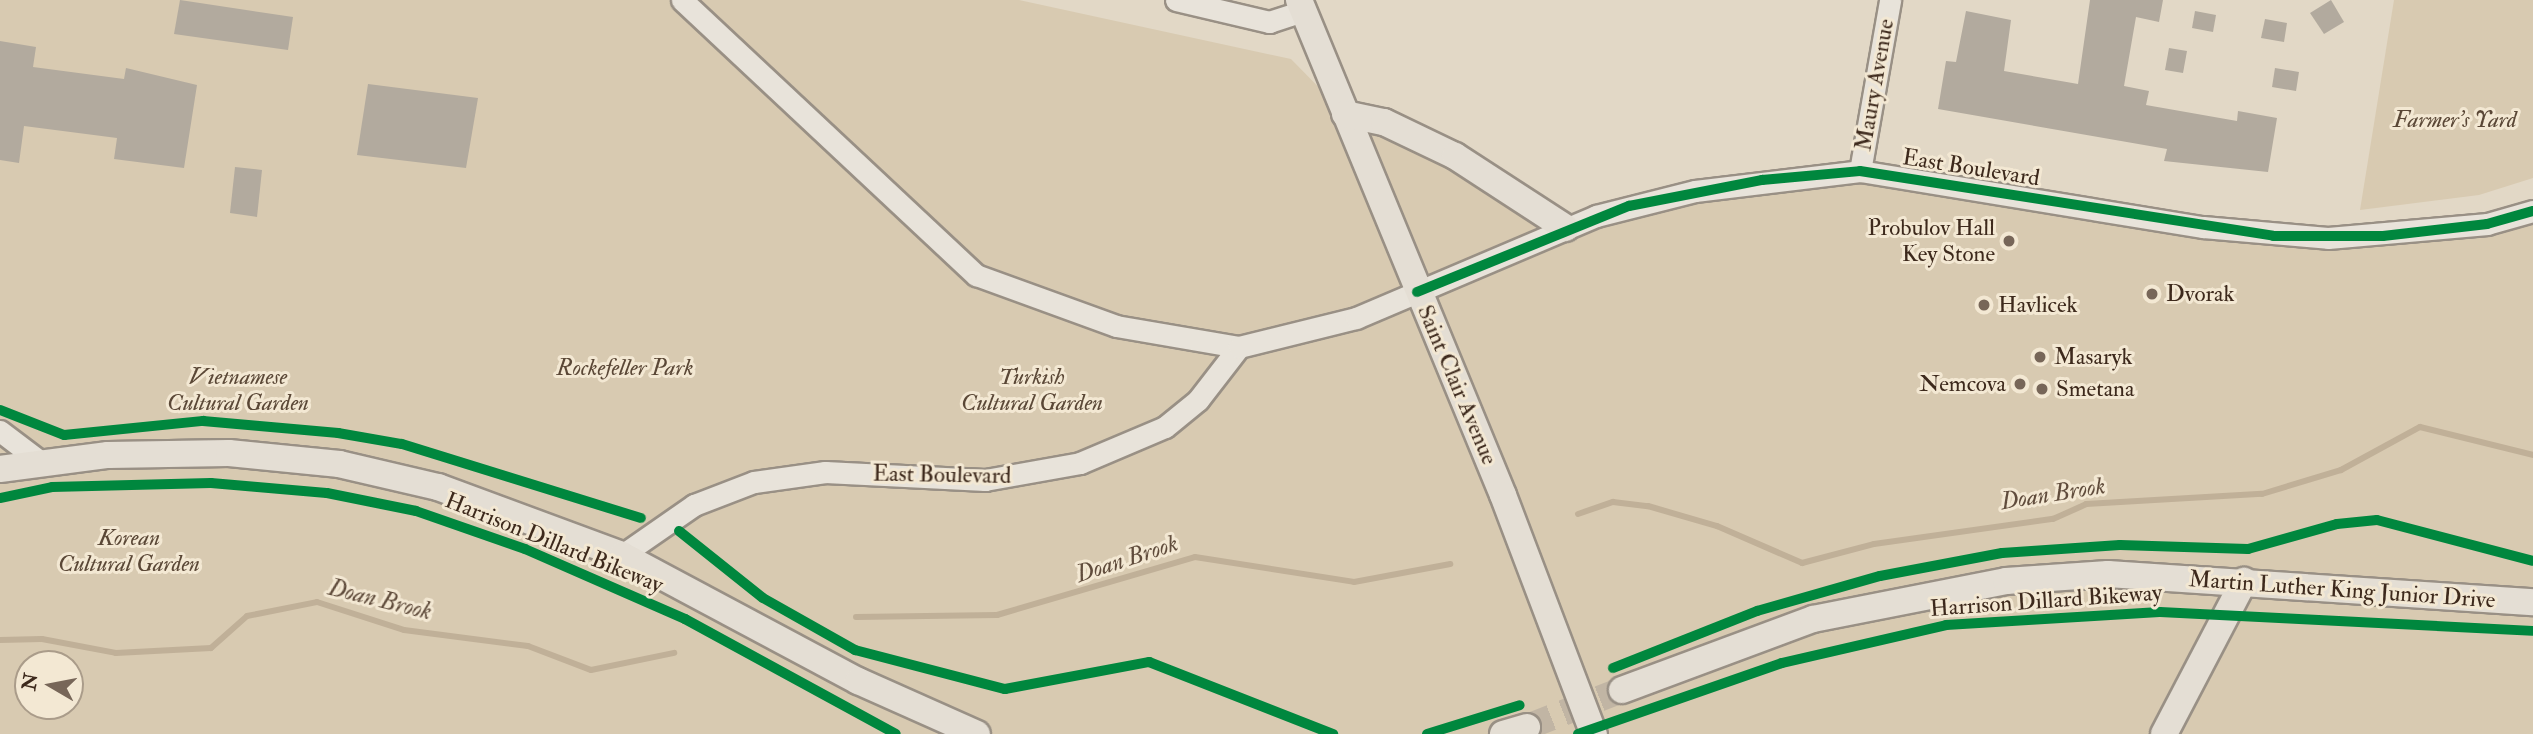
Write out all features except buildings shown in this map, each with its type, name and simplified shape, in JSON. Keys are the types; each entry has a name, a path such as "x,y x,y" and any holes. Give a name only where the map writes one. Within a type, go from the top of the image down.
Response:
{"main road":[{"name":"Saint Clair Avenue","path":"1301,6 1594,734"},
{"path":"1345,114 1384,122 1455,156 1566,228"},
{"path":"0,469 41,461 204,453 339,464 509,508 622,555 858,681 976,734"},
{"name":"Martin Luther King Junior Drive","path":"1622,690 1782,629 1906,596 2048,577 2244,581 2533,601"},
{"path":"2164,734 2244,581"}],"street":[{"name":"East Boulevard","path":"682,0 976,275 1116,326 1240,347 1332,326 1566,228 1695,191 1860,171 2273,236 2383,236 2487,224 2533,211"},
{"path":"1176,0 1269,22 1301,6"},
{"name":"Maury Avenue","path":"1860,171 1890,0"},
{"name":"East Boulevard","path":"622,555 694,505 754,482 825,472 985,480 1080,463 1165,427 1198,400 1240,347"},
{"path":"0,431 41,461"}],"green space":[{"name":"Rockefeller Park","path":"0,0 1019,0 1291,59 1345,114 1566,228 1762,180 1923,181 2273,236 2487,224 2533,202 2533,734 0,734"},
{"name":"Farmer's Yard","path":"2394,0 2533,0 2533,178 2479,195 2360,210"}],"waterway":[{"name":"Doan Brook","path":"1578,514 1613,502 1648,506 1717,526 1802,563 1874,544 2053,519 2086,504 2262,494 2341,470 2420,427 2533,455"},
{"name":"Doan Brook","path":"856,617 997,615 1195,557 1354,582 1450,564"},
{"name":"Doan Brook","path":"0,640 42,639 116,653 211,648 247,616 317,602 404,630 528,646 591,670 674,653"}],"tunnel":[{"path":"1527,727 1622,690"}],"cycle path":[{"path":"1417,292 1629,206 1762,180 1860,171 2273,236 2383,236 2487,224 2533,211"},
{"path":"0,410 64,435 203,421 338,433 402,444 641,518"},
{"name":"Harrison Dillard Bikeway","path":"0,498 52,487 211,483 327,493 416,511 525,549 685,619 896,734"},
{"path":"1613,668 1757,611 1880,576 2002,553 2120,545 2248,549 2337,524 2377,520 2533,561"},
{"path":"679,531 763,598 855,650 1005,689 1149,662 1333,734"},
{"name":"Harrison Dillard Bikeway","path":"1578,734 1782,663 1946,625 2160,612 2533,631"},
{"path":"1427,734 1520,705"}],"place":[{"name":"Probulov Hall Key Stone","path":"2009,241"},
{"name":"Dvorak","path":"2152,294"},
{"name":"Havlicek","path":"1984,305"},
{"name":"Masaryk","path":"2040,357"},
{"name":"Nemcova","path":"2020,384"},
{"name":"Smetana","path":"2042,389"}],"park label":[{"name":"Vietnamese Cultural Garden","path":"238,390"},
{"name":"Turkish Cultural Garden","path":"1032,390"},
{"name":"Korean Cultural Garden","path":"129,551"}]}
